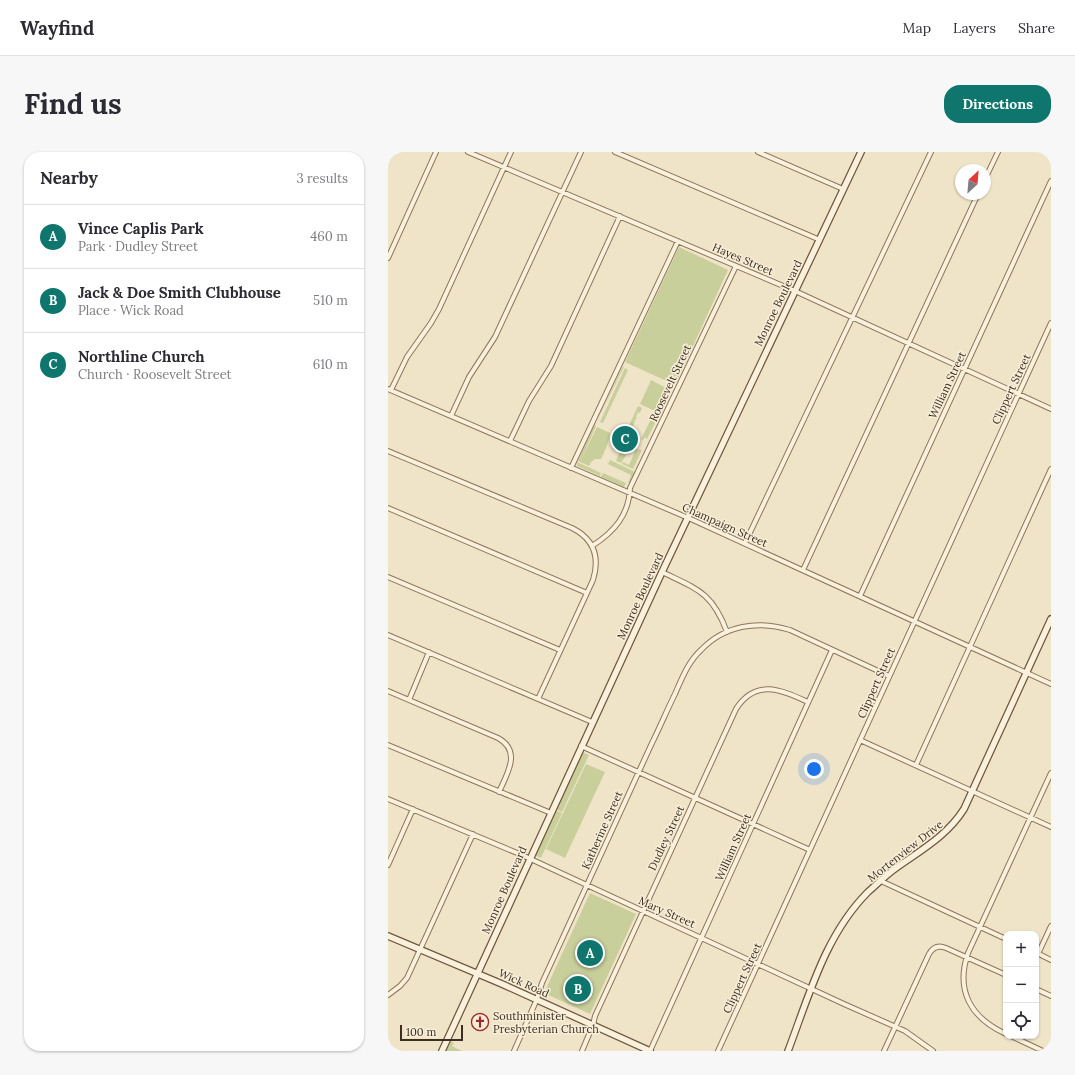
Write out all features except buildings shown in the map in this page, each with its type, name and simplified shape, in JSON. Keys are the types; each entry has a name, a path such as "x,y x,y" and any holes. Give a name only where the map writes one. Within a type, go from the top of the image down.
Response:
{"street":[{"path":"388,258 436,152"},
{"name":"Hayes Street","path":"468,152 795,291 1051,409"},
{"path":"390,390 407,357 431,323 439,308 511,152"},
{"path":"451,416 469,378 495,337 580,152"},
{"path":"615,152 820,240"},
{"path":"758,152 843,189"},
{"name":"Monroe Boulevard","path":"442,1051 687,517 861,152"},
{"path":"745,543 931,152"},
{"path":"991,167 998,152"},
{"name":"William Street","path":"860,596 1051,181"},
{"path":"802,570 975,200"},
{"path":"510,441 529,401 551,366 620,216"},
{"path":"571,468 678,241"},
{"name":"Roosevelt Street","path":"592,546 606,537 620,520 630,497 630,488 736,266"},
{"name":"Clippert Street","path":"718,1051 1051,323"},
{"name":"Champaign Street","path":"390,390 687,517 1051,684"},
{"path":"388,451 576,530 584,536 592,546 595,554 596,570 587,593 538,699"},
{"path":"916,765 1051,469"},
{"path":"388,508 587,593"},
{"path":"662,572 701,592 711,600 718,610 727,632"},
{"path":"388,577 560,650"},
{"name":"Mortenview Drive","path":"788,1051 827,951 838,930 856,906 881,881 896,868 937,840 958,818 973,792 1051,620"},
{"name":"Katherine Street","path":"514,1051 537,1000 539,991 639,772 691,662 700,650 711,641 739,627 749,625 773,626 790,630 889,676"},
{"path":"388,635 592,722"},
{"name":"William Street","path":"650,1051 832,650"},
{"path":"409,700 429,652"},
{"name":"Dudley Street","path":"582,1051 593,1025 595,1016 734,713 744,699 757,691 772,689 785,691 808,702"},
{"path":"388,691 505,742 510,750 511,761 499,792"},
{"path":"860,740 1051,827"},
{"path":"388,745 551,813"},
{"path":"582,746 810,850"},
{"path":"1003,1032 987,1024 977,1014 972,1006 968,998 964,982 964,964 1051,773"},
{"name":"Mary Street","path":"388,799 530,858 812,989 896,1026 914,1036 933,1051"},
{"path":"388,865 413,809"},
{"path":"388,995 395,991 404,982 419,949 423,945 473,834"},
{"path":"881,881 1003,938"},
{"path":"1039,949 1051,926"},
{"name":"Wick Road","path":"388,936 477,973 650,1051"},
{"path":"884,1051 932,950 943,947 1003,974"},
{"path":"1039,954 1051,960"},
{"path":"1039,990 1051,996"},
{"path":"1017,1039 1043,1051"}],"green space":[{"path":"679,247 728,270 675,385 625,362"},
{"path":"624,367 597,421 622,368"},
{"path":"625,368 628,370 603,423 600,422"},
{"path":"651,380 670,390 659,413 640,404"},
{"path":"638,406 642,408 640,413 638,412 633,427 631,427 629,432 627,430"},
{"path":"652,417 657,419 647,439 645,437 643,440 641,439"},
{"path":"594,425 596,426 580,462 578,461"},
{"path":"597,427 610,433 607,446 601,459 595,459 589,466 580,462"},
{"path":"621,448 628,452 621,463 616,461"},
{"path":"636,449 642,450 633,469 622,464 623,462 629,465"},
{"path":"610,460 635,472 629,483 631,475 608,464"},
{"path":"577,462 601,473 600,476 577,466"},
{"path":"603,473 626,483 624,487 601,477"},
{"path":"582,752 589,755 562,812 556,809"},
{"path":"586,764 605,772 565,858 546,849"},
{"path":"555,810 562,813 541,858 534,855"},
{"path":"590,893 636,914 590,1014 544,993"},
{"path":"451,1041 454,1043 452,1046 462,1051 446,1051"}],"place":[{"name":"Northline Church","path":"625,439"},
{"name":"Vince Caplis Park","path":"590,953"},
{"name":"Jack & Doe Smith Clubhouse","path":"578,989"},
{"name":"Southminister Presbyterian Church","path":"480,1022"}]}
